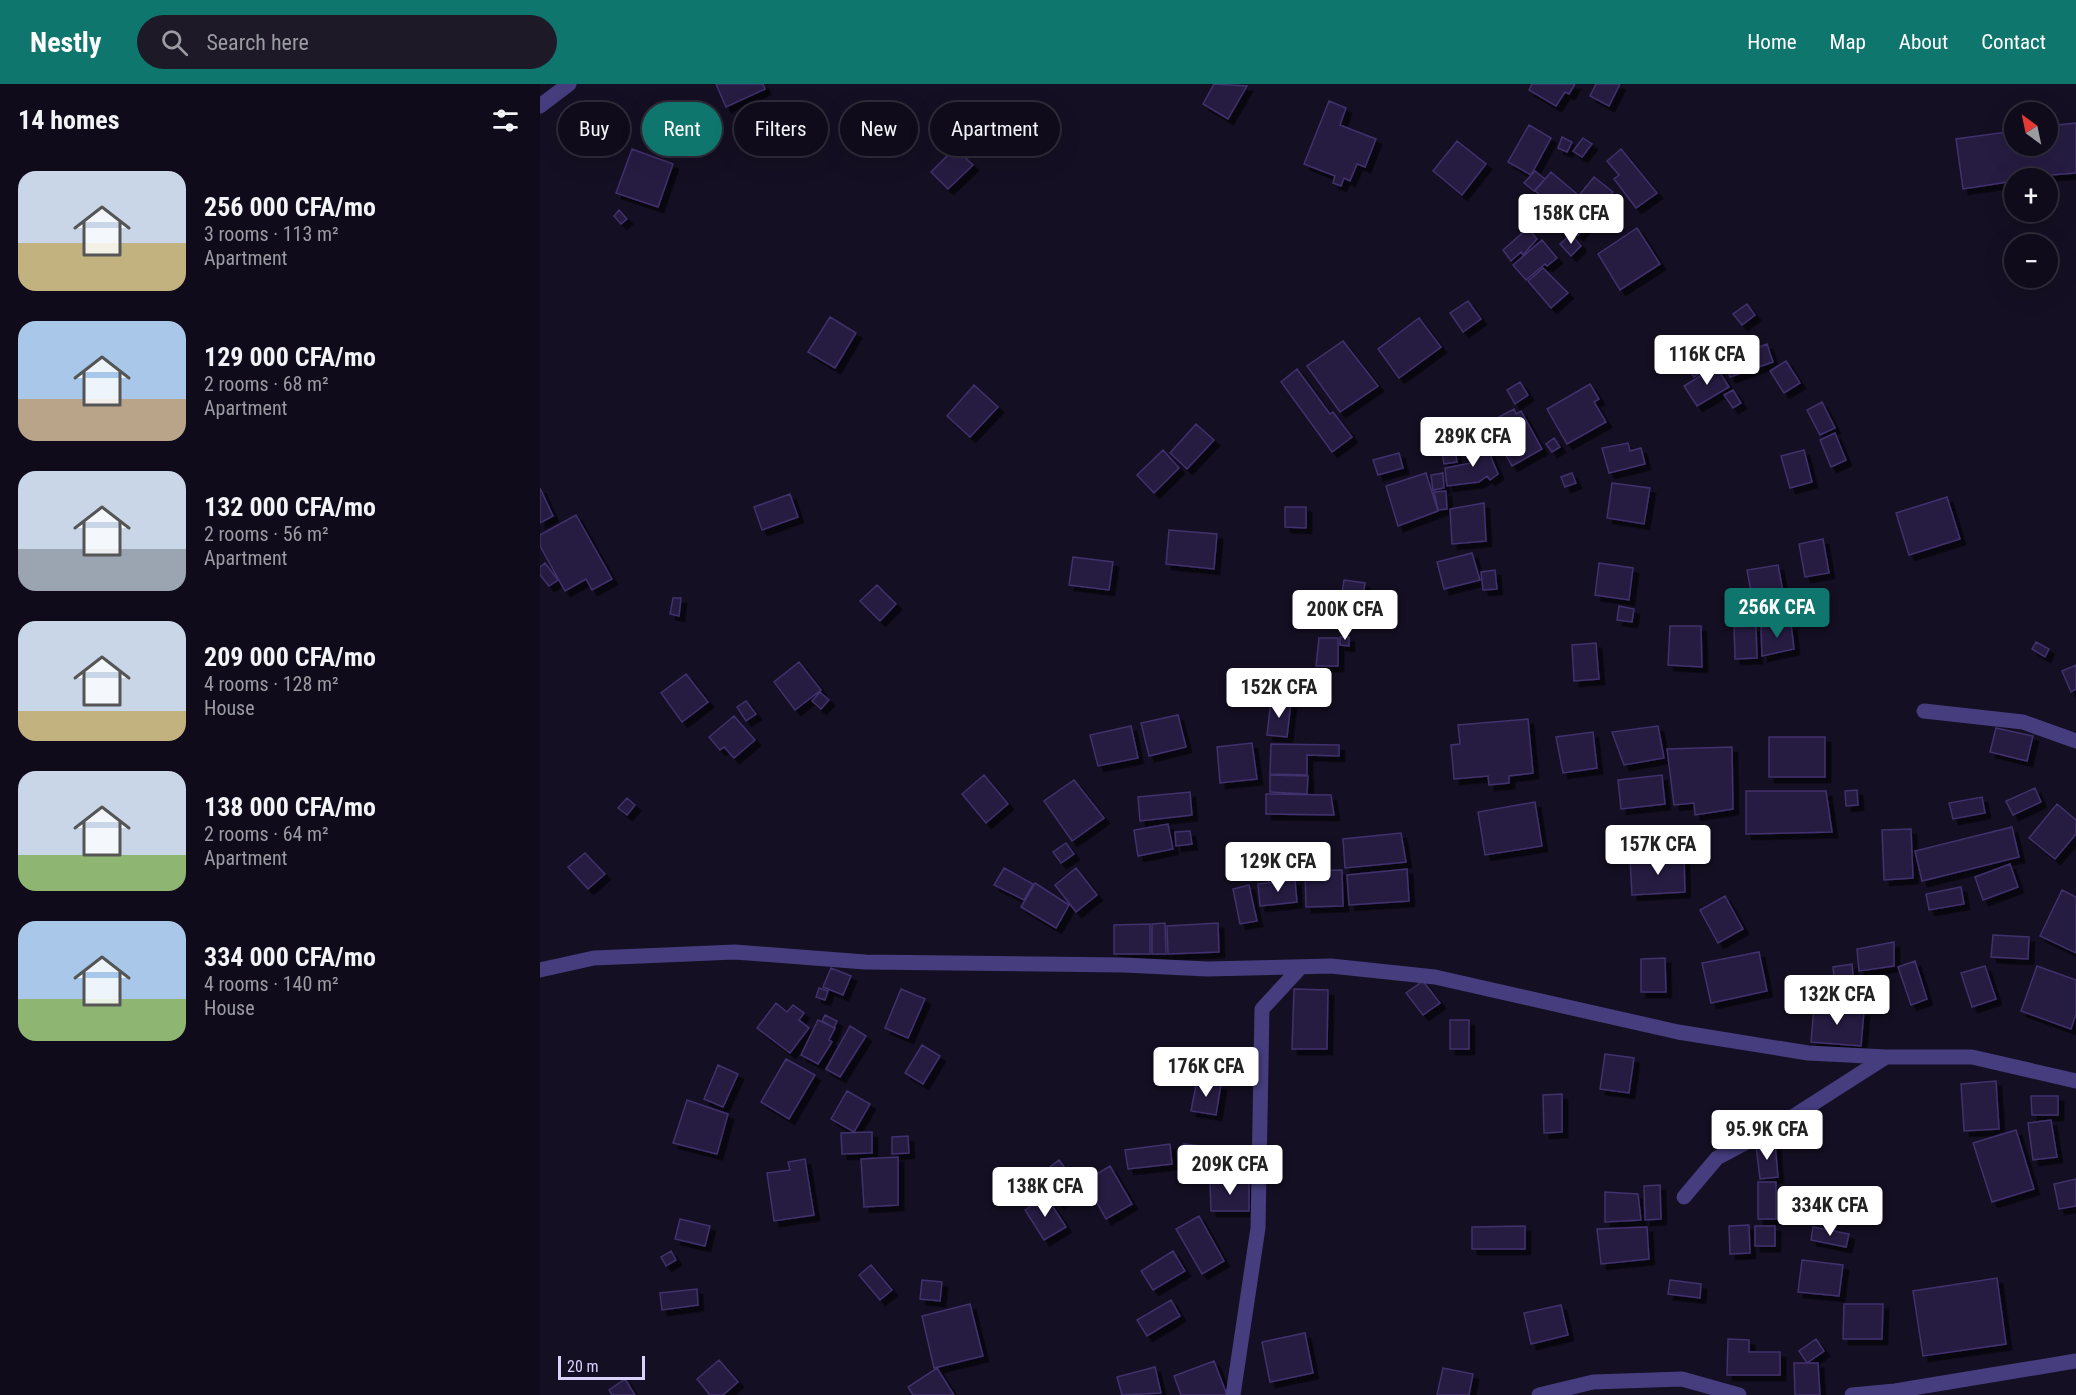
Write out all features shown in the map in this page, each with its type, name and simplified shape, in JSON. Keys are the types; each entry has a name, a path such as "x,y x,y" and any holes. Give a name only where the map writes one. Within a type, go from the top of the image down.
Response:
{"street":[{"path":"540,106 569,84"},
{"path":"1924,711 2023,722 2076,741"},
{"path":"540,970 594,958 735,952 865,962 1124,965 1207,969 1331,966 1435,977 1678,1032 1808,1053 1886,1057 1972,1057 2076,1081"},
{"path":"1233,1395 1258,1228 1262,1009 1301,967"},
{"path":"1684,1197 1717,1158 1786,1122 1886,1057"},
{"path":"1852,1395 2010,1373 2076,1361"},
{"path":"1539,1395 1593,1382 1682,1379 1739,1395"}],"building":[{"path":"716,84 763,84 765,89 726,107"},
{"path":"1214,84 1247,86 1228,119 1203,104"},
{"path":"1532,84 1575,84 1569,94 1565,92 1556,106 1529,90"},
{"path":"1596,84 1620,84 1609,106 1590,96"},
{"path":"1329,101 1346,108 1340,125 1376,139 1365,167 1357,164 1350,181 1344,178 1341,186 1333,183 1335,176 1304,164"},
{"path":"2076,123 2076,173 2058,174 2058,168 2004,168 2004,183 1963,189 1956,139 2004,132 2004,156 2058,156 2058,125"},
{"path":"1529,125 1551,138 1531,175 1508,162"},
{"path":"1562,137 1572,142 1567,152 1558,148"},
{"path":"1583,138 1592,144 1582,157 1573,151"},
{"path":"1457,141 1486,164 1462,195 1433,171"},
{"path":"632,149 642,153 642,156 651,156 673,164 658,207 616,193"},
{"path":"1621,149 1657,193 1636,208 1614,179 1619,175 1607,161"},
{"path":"947,156 963,156 973,165 948,189 931,172"},
{"path":"1535,171 1545,179 1534,191 1524,183"},
{"path":"1551,172 1577,194 1561,212 1535,191"},
{"path":"1594,177 1613,192 1578,235 1559,220"},
{"path":"619,210 627,219 621,224 614,216"},
{"path":"1528,228 1537,239 1523,255 1521,252 1511,261 1503,250"},
{"path":"1637,228 1660,264 1620,290 1598,254"},
{"path":"1571,234 1581,246 1571,256 1560,244"},
{"path":"1542,240 1557,258 1547,266 1545,264 1526,280 1513,265"},
{"path":"1543,268 1568,293 1551,308 1528,281"},
{"path":"1468,301 1481,319 1463,332 1450,313"},
{"path":"1747,304 1755,315 1742,325 1733,314"},
{"path":"830,317 856,333 835,368 808,352"},
{"path":"1419,318 1441,347 1399,378 1378,349"},
{"path":"1696,336 1714,363 1694,377 1675,350"},
{"path":"1343,341 1378,386 1340,412 1307,366"},
{"path":"1767,344 1773,362 1730,377 1724,360"},
{"path":"1786,361 1800,383 1784,393 1770,371"},
{"path":"1716,366 1729,387 1697,406 1684,386"},
{"path":"1297,369 1330,414 1333,412 1352,437 1332,452 1281,382"},
{"path":"1520,382 1528,395 1515,404 1507,390"},
{"path":"1590,384 1599,399 1594,402 1606,422 1567,444 1547,409"},
{"path":"974,385 998,407 970,437 947,416"},
{"path":"1733,390 1741,403 1733,408 1724,395"},
{"path":"1822,402 1835,428 1820,435 1807,410"},
{"path":"1514,409 1516,414 1521,411 1542,449 1512,466 1492,430 1501,424 1497,418"},
{"path":"1471,418 1474,422 1478,446 1455,450 1457,462 1444,464 1438,429 1455,426 1454,421"},
{"path":"1196,424 1214,440 1187,469 1170,453"},
{"path":"1835,433 1846,460 1831,467 1820,440"},
{"path":"1554,438 1560,447 1552,452 1546,444"},
{"path":"1628,443 1630,451 1641,448 1645,464 1609,473 1602,448"},
{"path":"1486,445 1498,474 1490,480 1487,476 1479,482 1447,486 1445,468 1471,463 1467,450"},
{"path":"1163,450 1179,468 1154,493 1137,475"},
{"path":"1804,450 1812,482 1790,488 1781,456"},
{"path":"1399,453 1403,468 1378,475 1373,460"},
{"path":"1426,473 1438,511 1398,526 1386,486"},
{"path":"1443,473 1444,488 1433,490 1431,475"},
{"path":"1572,473 1576,483 1565,487 1561,477"},
{"path":"1612,483 1650,488 1644,524 1607,518"},
{"path":"540,488 553,516 540,523"},
{"path":"1446,491 1447,509 1438,510 1434,492"},
{"path":"790,494 798,517 762,530 754,507"},
{"path":"1947,497 1960,539 1909,555 1896,513"},
{"path":"1484,503 1486,541 1452,544 1450,509"},
{"path":"1285,507 1306,507 1306,528 1285,527"},
{"path":"576,515 612,579 592,590 586,579 565,591 540,546 540,535"},
{"path":"1169,530 1217,534 1214,569 1166,564"},
{"path":"1823,539 1829,573 1805,577 1799,544"},
{"path":"1472,553 1480,580 1444,589 1437,562"},
{"path":"1073,557 1113,562 1109,590 1069,585"},
{"path":"545,563 558,580 549,586 540,575 540,567"},
{"path":"1599,563 1633,568 1629,600 1595,595"},
{"path":"1778,565 1786,608 1755,614 1747,570"},
{"path":"1495,570 1497,589 1483,590 1481,572"},
{"path":"1344,580 1365,583 1360,616 1339,613"},
{"path":"877,585 896,604 880,621 860,601"},
{"path":"673,598 681,598 679,616 670,614"},
{"path":"1619,606 1634,609 1632,622 1617,620"},
{"path":"1791,624 1794,649 1762,656 1761,627"},
{"path":"1670,626 1701,626 1702,667 1668,665"},
{"path":"1756,626 1757,658 1735,659 1734,627"},
{"path":"1340,637 1349,637 1349,646 1340,645"},
{"path":"1319,638 1338,638 1338,666 1316,666"},
{"path":"2036,642 2049,649 2045,657 2032,649"},
{"path":"1596,643 1599,679 1574,681 1572,645"},
{"path":"799,662 821,690 795,710 774,682"},
{"path":"2076,665 2076,689 2071,692 2062,671"},
{"path":"686,674 708,702 682,722 661,693"},
{"path":"820,692 829,700 821,709 812,701"},
{"path":"1271,700 1291,702 1287,737 1267,735"},
{"path":"746,701 756,714 746,721 737,707"},
{"path":"1178,715 1186,747 1149,756 1141,723"},
{"path":"734,716 755,740 734,758 724,747 720,750 709,737"},
{"path":"1528,719 1533,773 1509,776 1509,783 1489,785 1488,776 1454,779 1451,745 1460,744 1458,725"},
{"path":"1131,726 1138,758 1098,766 1090,735"},
{"path":"1658,726 1664,758 1624,765 1612,732"},
{"path":"1996,728 2033,736 2027,761 1990,752"},
{"path":"1593,732 1597,768 1563,773 1556,737"},
{"path":"1769,737 1825,737 1825,777 1769,777"},
{"path":"1252,743 1257,779 1220,783 1217,747"},
{"path":"1271,744 1339,745 1339,756 1307,755 1307,775 1270,774"},
{"path":"1732,747 1733,809 1695,815 1694,803 1674,805 1667,749"},
{"path":"984,775 1008,804 986,823 962,794"},
{"path":"1270,775 1308,776 1307,794 1270,792"},
{"path":"1662,775 1665,804 1621,809 1618,780"},
{"path":"1074,780 1104,818 1072,841 1044,801"},
{"path":"2035,788 2041,802 2013,815 2006,801"},
{"path":"1857,790 1858,805 1846,806 1845,791"},
{"path":"1746,791 1826,791 1832,832 1746,834"},
{"path":"1190,792 1192,815 1140,821 1138,797"},
{"path":"1266,794 1331,795 1334,815 1266,814"},
{"path":"1982,797 1985,813 1953,819 1949,803"},
{"path":"627,798 635,805 627,815 618,808"},
{"path":"1535,802 1542,846 1485,855 1478,812"},
{"path":"2057,804 2076,820 2076,834 2055,859 2029,838"},
{"path":"1168,824 1173,849 1138,856 1134,830"},
{"path":"2012,827 2019,857 1922,881 1915,851"},
{"path":"1911,829 1913,878 1884,880 1882,830"},
{"path":"1190,831 1192,844 1176,846 1175,832"},
{"path":"1401,833 1406,862 1345,868 1343,839"},
{"path":"1066,843 1074,854 1061,863 1053,852"},
{"path":"585,853 605,874 588,889 568,867"},
{"path":"1684,857 1685,892 1632,895 1630,860"},
{"path":"2010,864 2018,887 1983,900 1975,877"},
{"path":"1004,868 1033,884 1024,900 994,885"},
{"path":"1076,868 1097,895 1076,912 1055,885"},
{"path":"1407,869 1409,901 1349,905 1347,875"},
{"path":"1342,870 1343,906 1306,907 1305,871"},
{"path":"1295,880 1297,902 1260,906 1258,884"},
{"path":"1035,883 1069,905 1056,928 1021,907"},
{"path":"1249,885 1257,921 1240,924 1233,889"},
{"path":"1961,887 1964,904 1929,910 1926,894"},
{"path":"2062,890 2076,897 2076,953 2040,936"},
{"path":"1725,896 1743,929 1718,943 1700,910"},
{"path":"1165,923 1166,954 1152,954 1152,924"},
{"path":"1218,923 1219,952 1168,954 1167,926"},
{"path":"1150,924 1150,954 1114,954 1114,925"},
{"path":"1993,935 2029,937 2028,959 1991,957"},
{"path":"1894,942 1894,966 1859,971 1857,949"},
{"path":"1759,952 1767,991 1711,1003 1702,963"},
{"path":"1665,958 1666,992 1641,992 1641,959"},
{"path":"1915,961 1927,999 1911,1005 1898,967"},
{"path":"1852,964 1855,995 1836,997 1833,967"},
{"path":"1985,966 1996,999 1972,1007 1961,973"},
{"path":"2037,966 2076,980 2076,1014 2071,1029 2021,1011"},
{"path":"831,968 851,976 843,995 823,987"},
{"path":"1423,981 1440,1003 1423,1015 1406,993"},
{"path":"819,988 828,991 825,1000 816,997"},
{"path":"901,989 925,999 908,1038 885,1028"},
{"path":"1294,989 1328,990 1327,1049 1292,1049"},
{"path":"776,1003 787,1012 793,1005 804,1013 799,1020 809,1028 790,1053 757,1028"},
{"path":"1814,1007 1864,1011 1861,1046 1811,1042"},
{"path":"825,1015 837,1021 834,1028 822,1021"},
{"path":"818,1020 835,1028 829,1040 832,1042 818,1064 801,1055"},
{"path":"1450,1020 1469,1020 1469,1049 1450,1049"},
{"path":"850,1026 866,1036 840,1077 826,1069"},
{"path":"922,1045 940,1056 923,1084 905,1073"},
{"path":"1605,1054 1634,1058 1629,1093 1600,1089"},
{"path":"786,1059 815,1075 789,1119 761,1102"},
{"path":"718,1065 738,1074 723,1107 704,1099"},
{"path":"1197,1080 1221,1084 1216,1115 1191,1111"},
{"path":"1996,1081 1999,1129 1964,1131 1961,1084"},
{"path":"847,1091 870,1104 854,1132 831,1119"},
{"path":"1562,1094 1562,1132 1544,1133 1543,1095"},
{"path":"2031,1096 2058,1096 2058,1115 2032,1115"},
{"path":"687,1100 728,1114 717,1154 673,1143"},
{"path":"2051,1120 2057,1157 2033,1160 2028,1123"},
{"path":"2016,1130 2034,1189 1992,1202 1973,1143"},
{"path":"872,1132 872,1153 842,1154 841,1133"},
{"path":"908,1136 909,1153 892,1154 892,1137"},
{"path":"1775,1143 1778,1177 1760,1179 1756,1146"},
{"path":"1170,1144 1172,1164 1128,1169 1125,1150"},
{"path":"1184,1144 1209,1147 1206,1171 1182,1169"},
{"path":"898,1157 898,1205 864,1207 861,1159"},
{"path":"805,1159 814,1215 774,1221 767,1173 790,1170 788,1162"},
{"path":"1059,1160 1080,1188 1059,1203 1038,1176"},
{"path":"1110,1166 1132,1204 1106,1219 1085,1181"},
{"path":"2076,1179 2076,1206 2059,1209 2054,1184"},
{"path":"1249,1181 1249,1211 1211,1211 1210,1182"},
{"path":"1758,1182 1776,1182 1776,1219 1758,1219"},
{"path":"1660,1185 1661,1219 1645,1220 1644,1186"},
{"path":"1605,1192 1638,1194 1641,1220 1605,1222"},
{"path":"1046,1196 1066,1227 1044,1240 1025,1210"},
{"path":"1199,1216 1224,1261 1202,1274 1176,1229"},
{"path":"680,1219 710,1226 705,1246 675,1239"},
{"path":"1749,1225 1750,1253 1730,1254 1729,1226"},
{"path":"1525,1226 1525,1249 1472,1249 1472,1227"},
{"path":"1755,1226 1775,1226 1775,1246 1755,1246"},
{"path":"1647,1227 1649,1259 1601,1264 1597,1229"},
{"path":"1813,1227 1849,1234 1846,1247 1811,1240"},
{"path":"671,1251 676,1260 666,1266 661,1257"},
{"path":"1173,1251 1185,1271 1153,1290 1141,1271"},
{"path":"1802,1260 1843,1265 1839,1296 1798,1292"},
{"path":"871,1265 892,1290 880,1300 859,1275"},
{"path":"1997,1278 2006,1344 1923,1356 1913,1291"},
{"path":"922,1280 942,1282 940,1301 920,1299"},
{"path":"1670,1280 1701,1284 1700,1298 1668,1294"},
{"path":"697,1289 698,1305 662,1310 660,1293"},
{"path":"1171,1300 1180,1316 1147,1336 1137,1320"},
{"path":"970,1304 983,1356 934,1368 922,1316"},
{"path":"1844,1304 1883,1304 1882,1339 1843,1339"},
{"path":"1561,1305 1568,1335 1531,1344 1524,1313"},
{"path":"1305,1333 1313,1373 1270,1382 1262,1342"},
{"path":"1728,1339 1749,1340 1749,1352 1780,1352 1780,1375 1727,1375"},
{"path":"1816,1339 1824,1351 1807,1363 1799,1351"},
{"path":"719,1360 738,1382 723,1395 710,1395 697,1379"},
{"path":"1214,1361 1227,1395 1181,1395 1174,1376"},
{"path":"1794,1363 1818,1363 1820,1395 1795,1395"},
{"path":"1155,1367 1161,1393 1122,1395 1117,1377"},
{"path":"937,1368 954,1395 913,1395 908,1387"},
{"path":"1443,1368 1473,1374 1469,1395 1437,1395"},
{"path":"625,1379 635,1395 612,1395 609,1390"}]}
